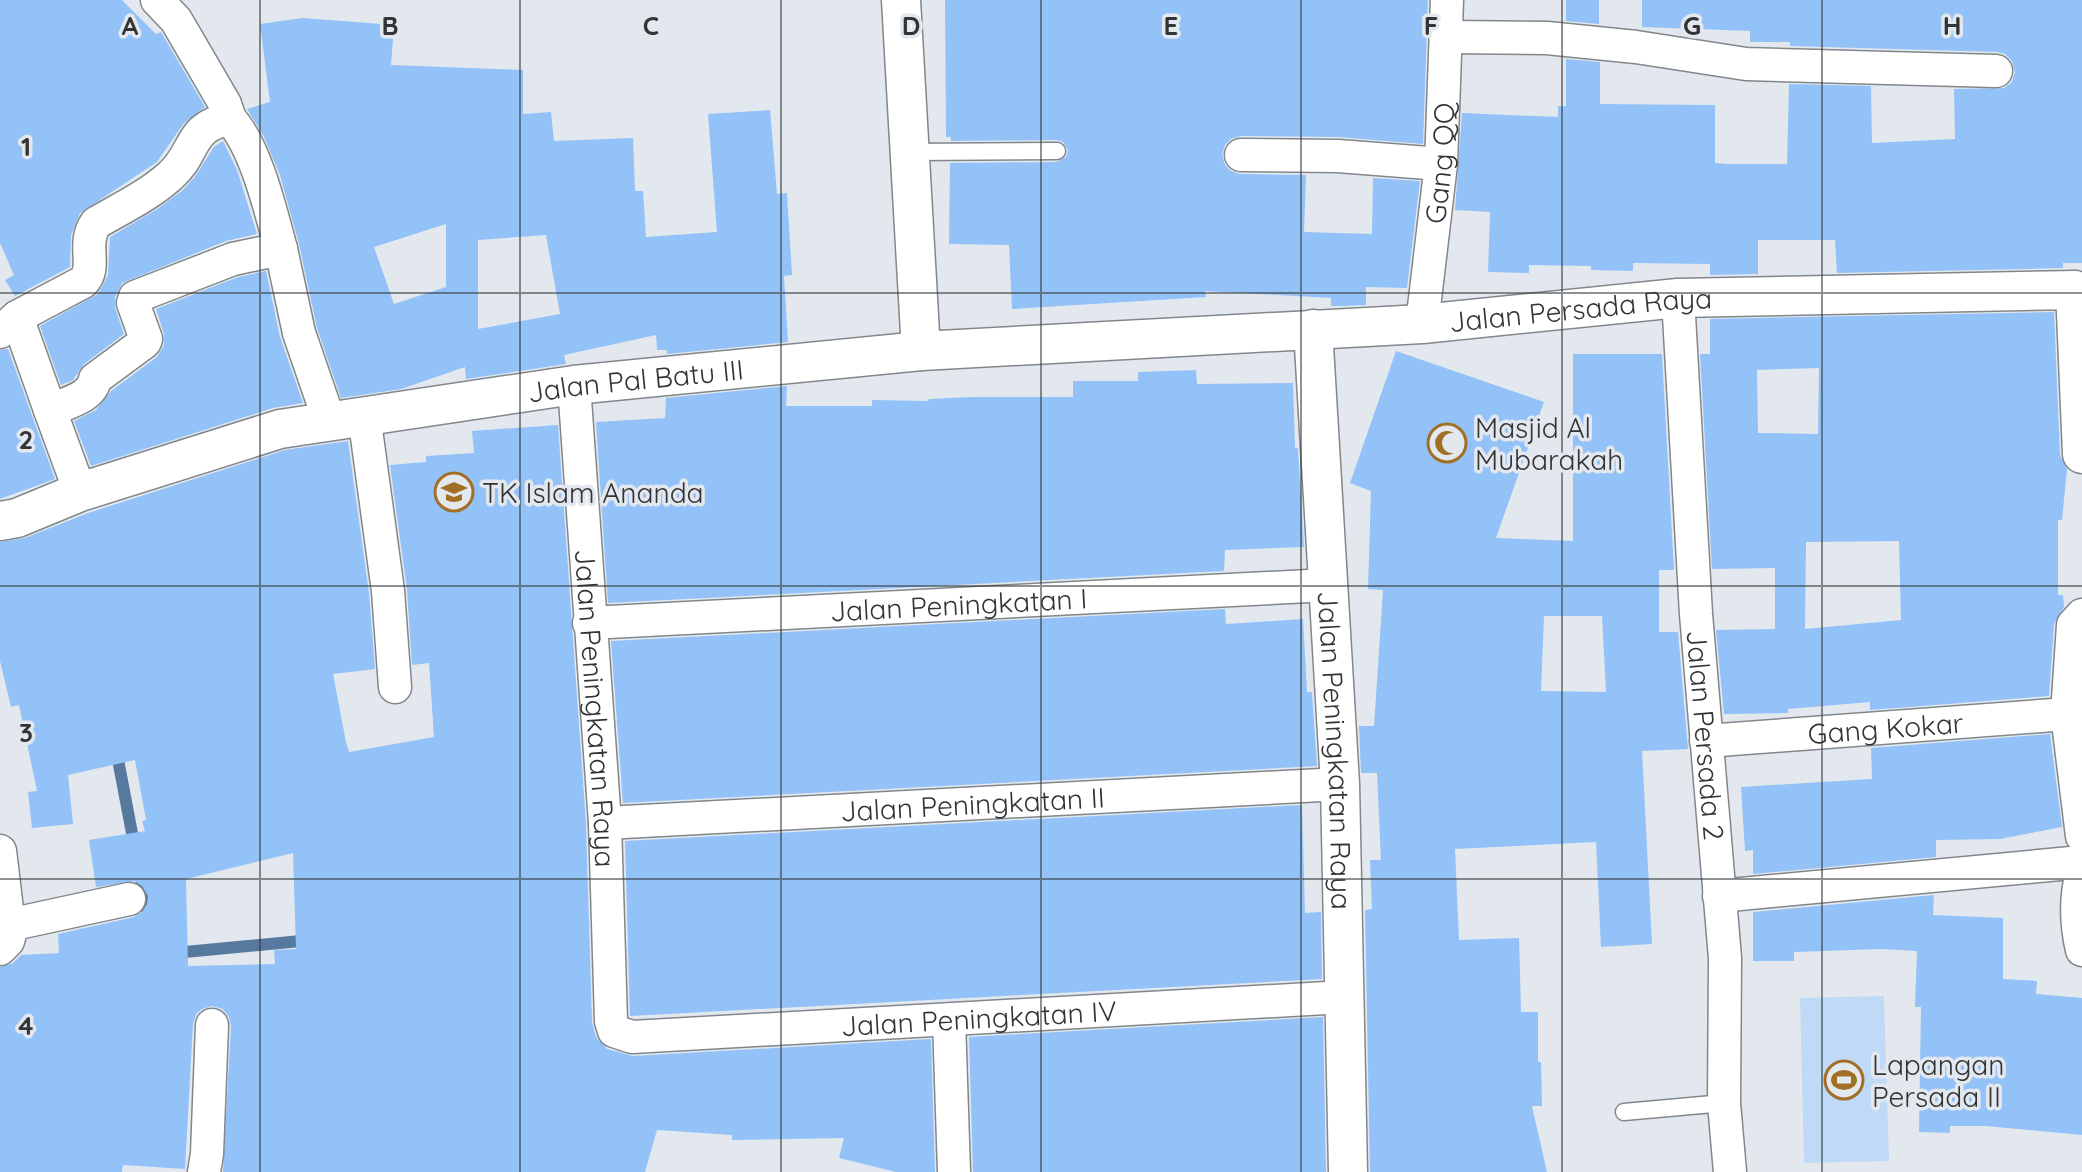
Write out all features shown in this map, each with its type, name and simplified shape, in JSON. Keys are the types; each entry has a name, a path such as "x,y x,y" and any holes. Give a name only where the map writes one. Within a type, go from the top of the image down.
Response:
{"street":[{"path":"157,0 176,20 225,104 230,119 239,129 267,198 299,333 347,418 388,591 395,687"},
{"path":"901,0 921,351"},
{"name":"Gang QQ","path":"1422,324 1441,164 1447,0"},
{"path":"1447,37 1547,38 1636,47 1746,64 1996,71"},
{"path":"69,496 50,410 8,325 89,277 89,234 96,223 171,176 199,131 217,121 230,119"},
{"path":"1241,155 1338,156 1441,164"},
{"path":"50,410 87,394 94,387 95,379 145,342 133,303 135,297 233,259 281,249"},
{"name":"Jalan Persada Raya","path":"921,351 1422,324 1678,298 2079,292 2082,454"},
{"name":"Jalan Persada 2","path":"1678,298 1706,741 1725,958 1724,1103 1730,1172"},
{"name":"Jalan Peningkatan Raya","path":"1313,329 1340,784 1348,1172"},
{"name":"Jalan Pal Batu III","path":"8,519 69,496 280,429 574,385 921,351"},
{"name":"Jalan Peningkatan Raya","path":"574,385 605,823 611,1021 614,1031"},
{"name":"Jalan Peningkatan I","path":"589,623 1328,585"},
{"path":"2082,615 2073,625 2067,714 2082,836"},
{"name":"Gang Kokar","path":"1706,741 2067,714"},
{"name":"Jalan Peningkatan II","path":"605,823 1340,784"},
{"path":"0,851 5,937 129,899"},
{"path":"1719,896 2082,862"},
{"path":"2082,873 2077,890 2077,922 2082,950"},
{"name":"Jalan Peningkatan IV","path":"614,1031 632,1037 1344,997"},
{"path":"949,1020 954,1172"},
{"path":"204,1172 212,1025"}],"lane":[{"path":"911,152 1057,151"},
{"path":"1624,1112 1724,1103"}],"shaded area":[{"name":"Lapangan Persada II","path":"1884,996 1889,1161 1804,1163 1800,998"}],"building":[{"path":"0,0 122,0 156,34 161,32 205,107 184,123 157,162 80,213 71,235 70,267 15,296 5,280 14,275 0,243"},
{"path":"945,0 1428,0 1423,144 1338,137 1241,136 1231,139 1222,154 1225,165 1240,174 1306,175 1304,232 1372,234 1373,178 1420,181 1407,288 1366,287 1366,305 1331,306 1331,298 1205,291 1206,297 1012,309 1009,245 949,244 950,163 1057,162 1066,157 1068,150 1063,142 1057,140 951,141 951,137 946,137"},
{"path":"1566,0 1599,0 1599,24 1566,21"},
{"path":"1642,0 2082,0 2082,263 2063,263 2063,268 1837,273 1835,240 1758,240 1758,274 1710,275 1710,264 1633,263 1633,271 1591,270 1591,266 1529,265 1529,273 1488,272 1490,212 1455,210 1462,113 1558,117 1558,106 1566,106 1566,59 1600,62 1600,104 1715,105 1715,163 1727,164 1787,164 1789,84 1871,86 1872,143 1955,139 1954,89 2004,88 2012,82 2015,72 2012,61 2005,54 1997,52 1790,46 1790,42 1750,42 1750,31 1642,27"},
{"path":"303,18 394,25 391,65 523,70 523,114 551,112 554,141 633,138 635,191 643,191 646,237 717,232 708,114 770,110 777,194 787,193 792,275 784,276 788,342 667,354 667,350 657,350 656,335 564,355 566,364 466,379 465,367 401,389 341,398 317,328 280,175 264,137 247,109 270,102 260,24","holes":["446,224 446,287 394,304 374,247","546,235 560,314 478,329 478,240"]},
{"path":"223,141 237,170 257,234 226,241 122,283 115,297 115,308 124,334 84,364 73,380 61,385 40,326 98,294 108,275 110,237 182,191 214,147"},
{"path":"266,271 280,337 303,403 273,408 91,466 74,421 96,410 111,391 157,357 164,345 164,334 156,309 238,277"},
{"path":"2054,312 2060,455 2067,469 2062,520 2058,520 2058,595 2063,595 2064,607 2054,624 2049,696 1870,710 1870,702 1788,709 1788,713 1724,714 1716,630 1775,629 1775,568 1712,569 1700,354 1710,354 1710,319","holes":["1819,368 1818,434 1758,433 1757,370","1899,541 1901,620 1805,629 1806,542"]},
{"path":"8,349 55,479 0,499 0,350"},
{"path":"1396,351 1544,402 1496,538 1573,541 1573,354 1662,354 1674,570 1659,570 1659,632 1678,632 1688,749 1642,751 1652,944 1601,947 1596,842 1455,849 1459,940 1519,938 1521,1012 1538,1012 1542,1106 1532,1106 1547,1172 1370,1172 1365,910 1372,909 1370,860 1381,860 1377,773 1361,773 1359,726 1374,726 1383,590 1368,589 1371,491 1350,483","holes":["1544,616 1602,616 1606,692 1541,691"]},
{"path":"1196,370 1197,384 1293,383 1304,547 1225,550 1224,571 608,603 596,422 665,418 666,398 787,386 786,406 872,406 872,400 1073,397 1073,381 1138,381 1138,372"},
{"path":"558,425 586,824 592,1022 596,1037 607,1049 633,1056 931,1039 935,1172 896,1172 839,1158 844,1138 732,1140 732,1135 657,1130 645,1172 223,1172 231,1026 223,1009 212,1006 196,1014 193,1024 185,1169 123,1165 122,1172 0,1172 0,967 13,963 21,955 59,953 58,934 134,917 142,912 148,896 142,886 134,881 96,887 89,840 145,831 142,821 146,820 135,760 68,775 73,824 32,828 28,792 37,791 19,705 11,707 0,661 0,542 25,538 88,513 285,450 348,441 369,593 375,669 333,674 346,742 349,752 434,737 429,663 412,665 407,589 390,465 426,462 426,456 474,453 472,431","holes":["293,853 296,949 274,950 275,964 188,966 186,879"]},
{"path":"1225,609 1226,624 1303,619 1307,692 1312,692 1317,766 623,803 611,641"},
{"path":"2050,734 2062,827 2000,839 1936,840 1936,857 1753,874 1753,850 1745,851 1741,787 1872,779 1871,748"},
{"path":"1302,805 1305,913 1321,912 1322,979 630,1016 625,841"},
{"path":"1934,895 1933,915 2003,918 2003,979 2037,981 2036,994 2082,998 2082,1135 1986,1126 1950,1126 1950,1133 1919,1132 1921,1007 1915,1007 1917,951 1794,952 1794,961 1753,961 1753,912"},
{"path":"1323,1017 1326,1172 973,1172 969,1037"}],"waterway":[{"path":"116,749 135,849"},
{"path":"140,874 149,919"},
{"path":"174,953 311,940"}],"place":[{"name":"Masjid Al Mubarakah","path":"1447,443"},
{"name":"TK Islam Ananda","path":"454,492"},
{"name":"Lapangan Persada II","path":"1844,1080"}]}
